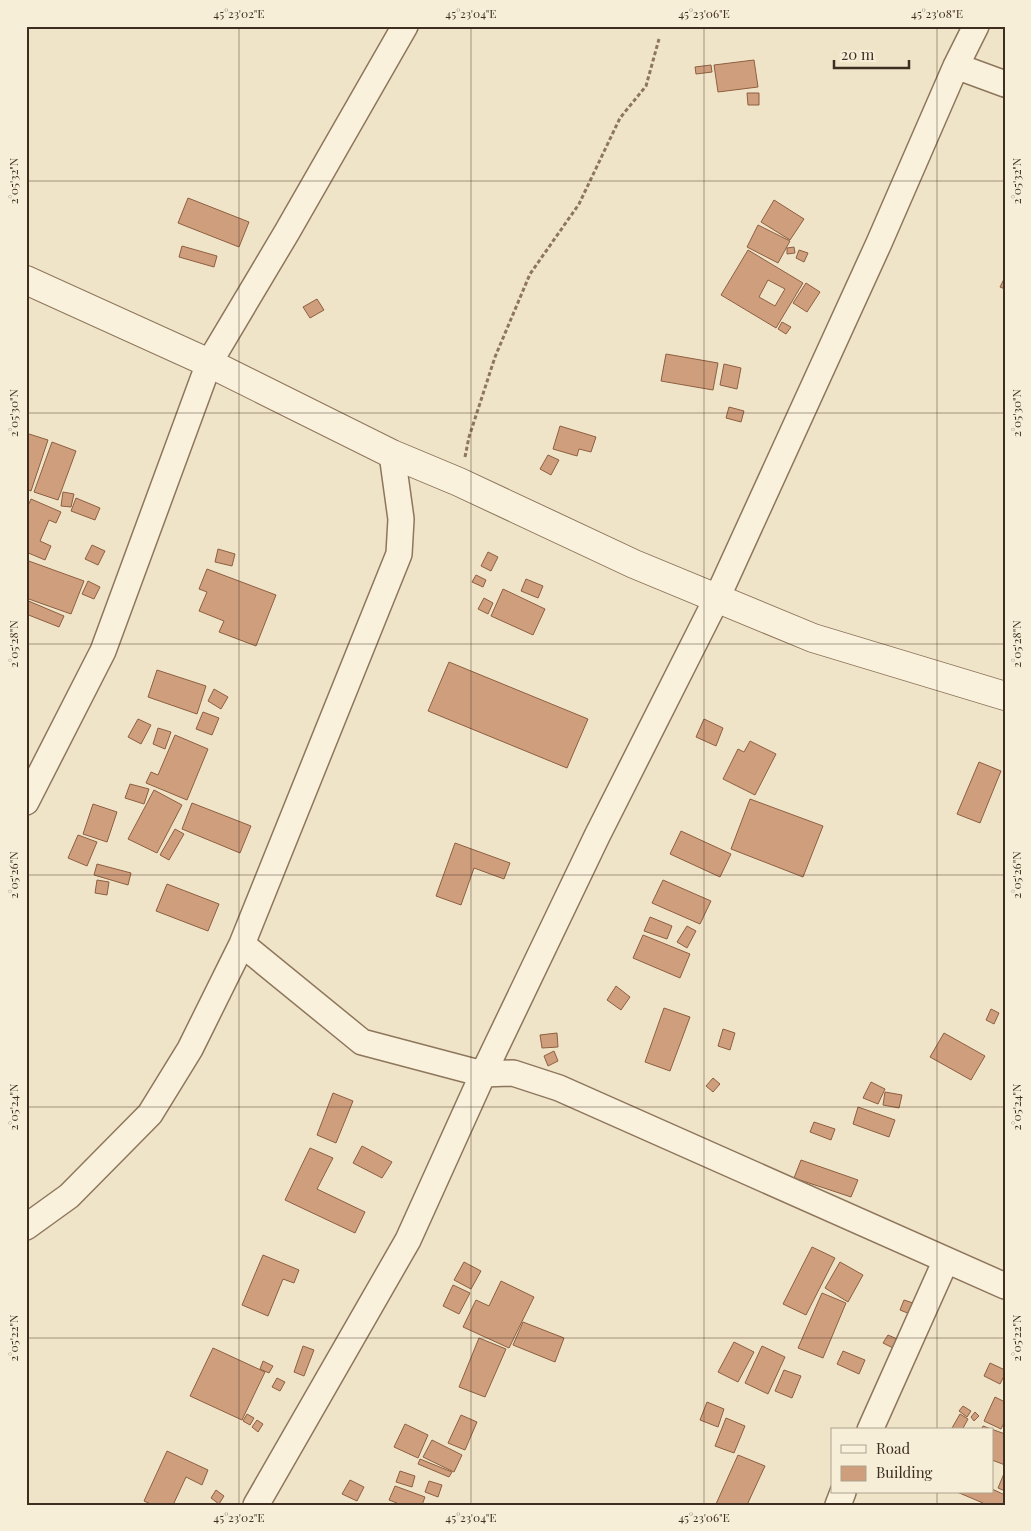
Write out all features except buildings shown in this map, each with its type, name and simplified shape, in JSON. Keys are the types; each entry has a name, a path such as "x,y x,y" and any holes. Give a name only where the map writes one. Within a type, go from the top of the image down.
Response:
{"street":[{"path":"26,802 103,651 209,363 287,232 405,26"},
{"path":"256,1505 408,1240 483,1074 597,836 717,598 879,243 956,66 976,26"},
{"path":"956,66 1005,84"},
{"path":"26,280 209,363 392,454 460,482 634,564 813,638 1005,696"},
{"path":"26,1226 69,1196 150,1114 190,1049 242,944 399,554 401,519 392,454"},
{"path":"242,944 362,1042 483,1074 513,1073 559,1088 1005,1286"},
{"path":"871,1428 946,1260"}],"path":[{"path":"460,482 469,437 495,357 530,274 579,204 620,118 646,86 659,39"}]}
